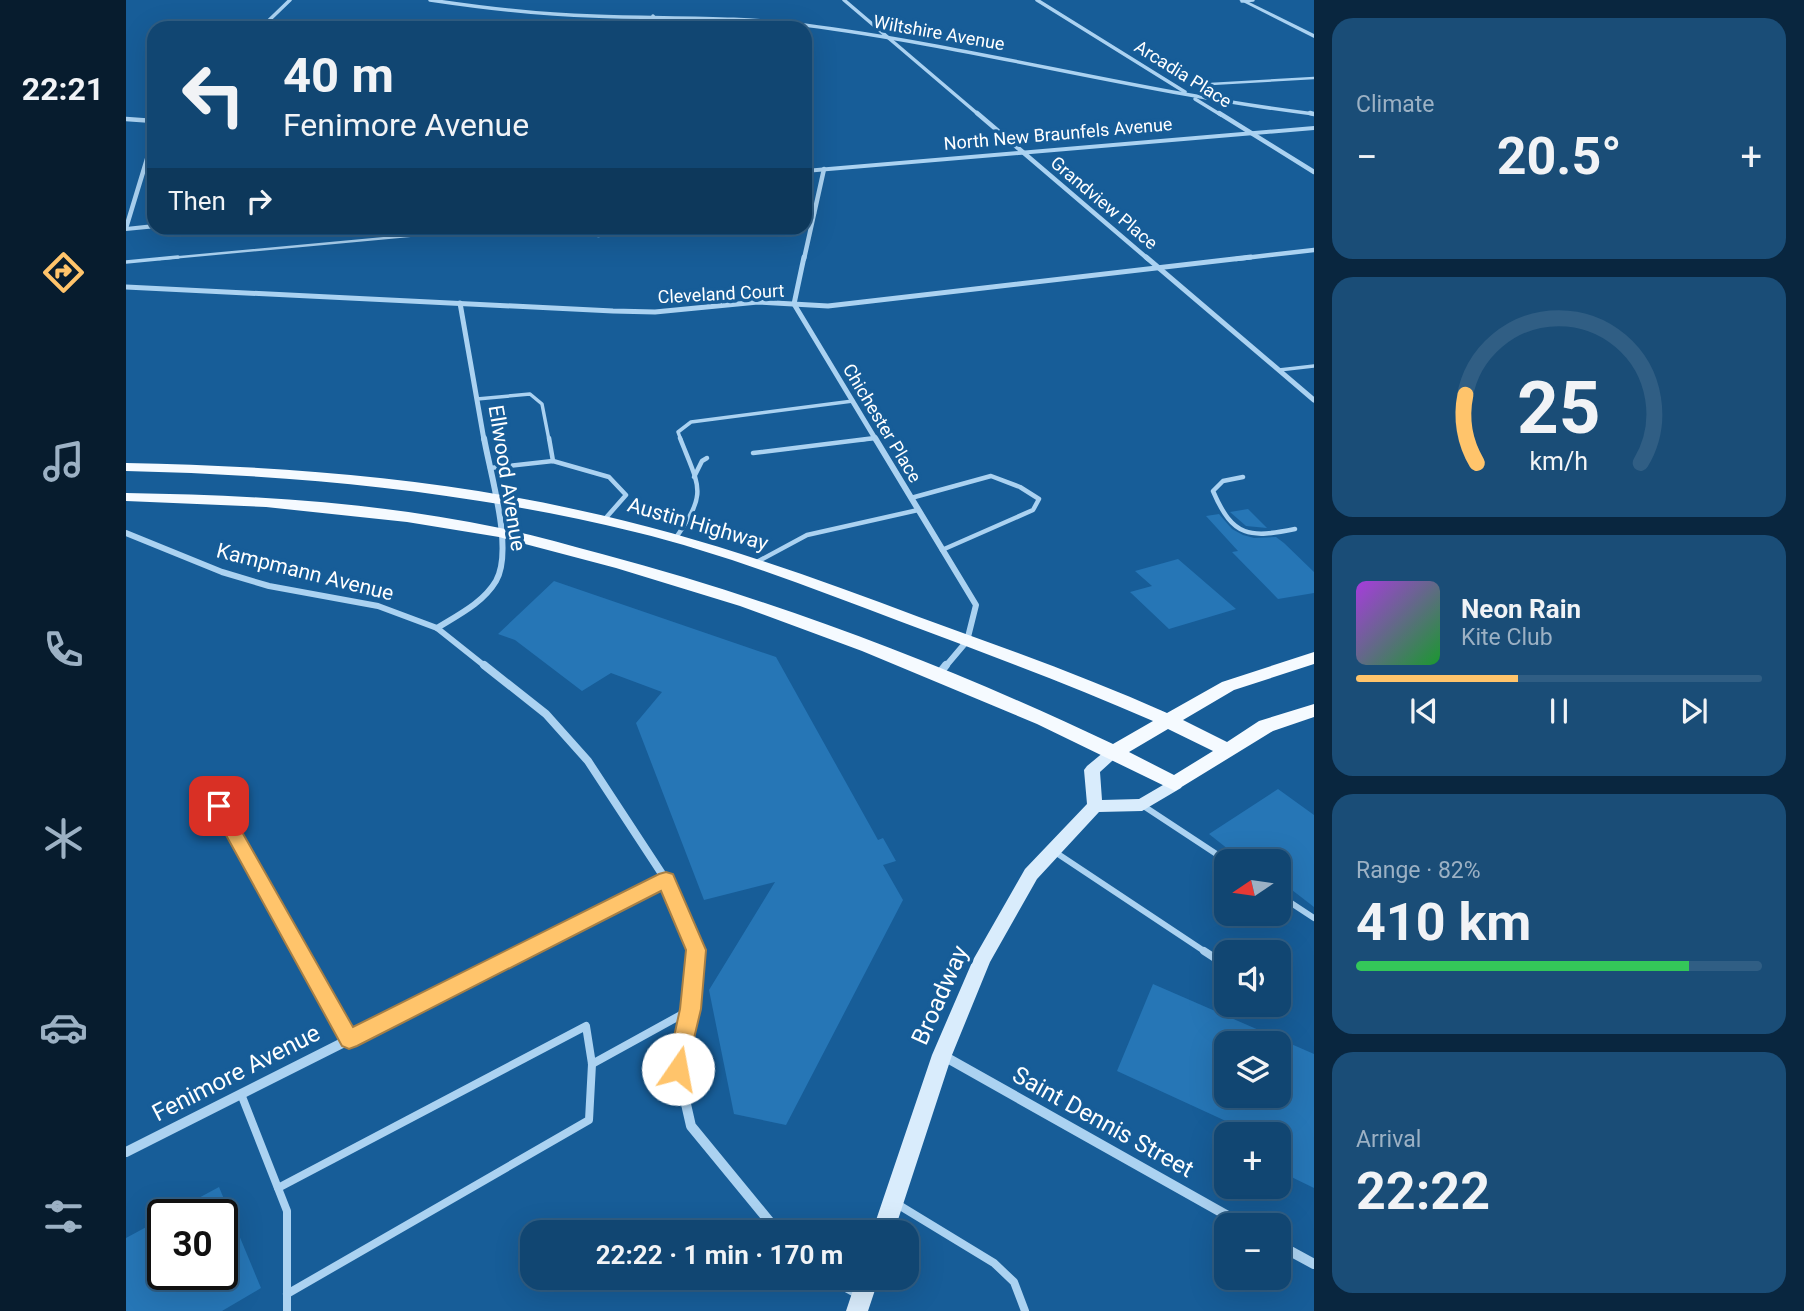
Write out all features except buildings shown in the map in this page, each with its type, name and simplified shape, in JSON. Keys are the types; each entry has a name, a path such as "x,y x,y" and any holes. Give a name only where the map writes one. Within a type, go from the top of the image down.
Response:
{"main road":[{"name":"Austin Highway","path":"126,467 209,467 308,474 443,489 604,520 675,538 755,563 967,640 1169,719 1226,749"},
{"path":"126,497 189,497 286,504 420,519 501,533 713,590 800,619 939,675 1115,751 1175,784"},
{"path":"1314,658 1228,686 1115,751 1092,769 1095,806 1142,805 1266,726 1314,710"},
{"name":"Broadway","path":"887,1220 942,1055 982,960 1031,874 1095,806"}],"street":[{"path":"268,21 290,0"},
{"name":"Wiltshire Avenue","path":"430,0 561,15 766,21"},
{"name":"Grandview Place","path":"844,0 1314,400"},
{"name":"Arcadia Place","path":"1037,0 1313,171"},
{"path":"1242,0 1253,0"},
{"path":"1242,0 1314,36"},
{"path":"653,16 657,21"},
{"name":"Wiltshire Avenue","path":"812,27 887,37 1189,95 1314,114"},
{"path":"126,119 147,120"},
{"name":"North New Braunfels Avenue","path":"812,170 1314,128"},
{"path":"147,159 126,228 147,226"},
{"path":"812,226 824,169"},
{"path":"794,304 810,235"},
{"name":"Cleveland Court","path":"126,287 655,312 758,302 828,306 1314,250"},
{"name":"Ellwood Avenue","path":"437,628 471,606 496,584 503,561 501,533 460,303"},
{"name":"Chichester Place","path":"794,304 976,605 967,640 939,675"},
{"name":"Kampmann Avenue","path":"126,533 222,572 269,586 378,606 437,628 546,714 589,761 666,880 696,950 691,1009 678,1069 691,1126 768,1220"},
{"name":"Fenimore Avenue","path":"126,1152 666,880"},
{"name":"Saint Dennis Street","path":"942,1055 1223,1213"},
{"path":"1291,1252 1314,1264"}],"lane":[{"path":"1193,85 1314,78"},
{"path":"126,262 410,235"},
{"path":"598,236 608,235"},
{"path":"1279,370 1314,366"},
{"path":"1307,367 1314,373"},
{"path":"477,399 530,394 542,404 553,461"},
{"path":"675,538 696,510 698,499 694,477 678,432 691,422 853,401"},
{"path":"753,453 875,438"},
{"path":"694,477 702,461 707,458"},
{"path":"490,468 553,461 609,477 626,495 604,520"},
{"path":"911,498 991,476 1020,487 1039,499 1033,510 942,550"},
{"path":"1243,477 1223,481 1213,491 1218,507 1242,530 1254,535 1295,529"},
{"path":"755,563 807,535 918,510"},
{"path":"206,783 349,1039"},
{"path":"1142,805 1214,852"},
{"path":"1052,850 1214,957"},
{"path":"1292,904 1314,918"},
{"path":"592,1064 691,1009"},
{"path":"278,1188 586,1027 592,1064 589,1119 287,1294"},
{"path":"241,1094 287,1211 287,1311"},
{"path":"893,1202 994,1263 1014,1282 1025,1311"}],"route":[{"path":"219,806 349,1039 666,880 696,950 691,1009 678,1069"}]}
